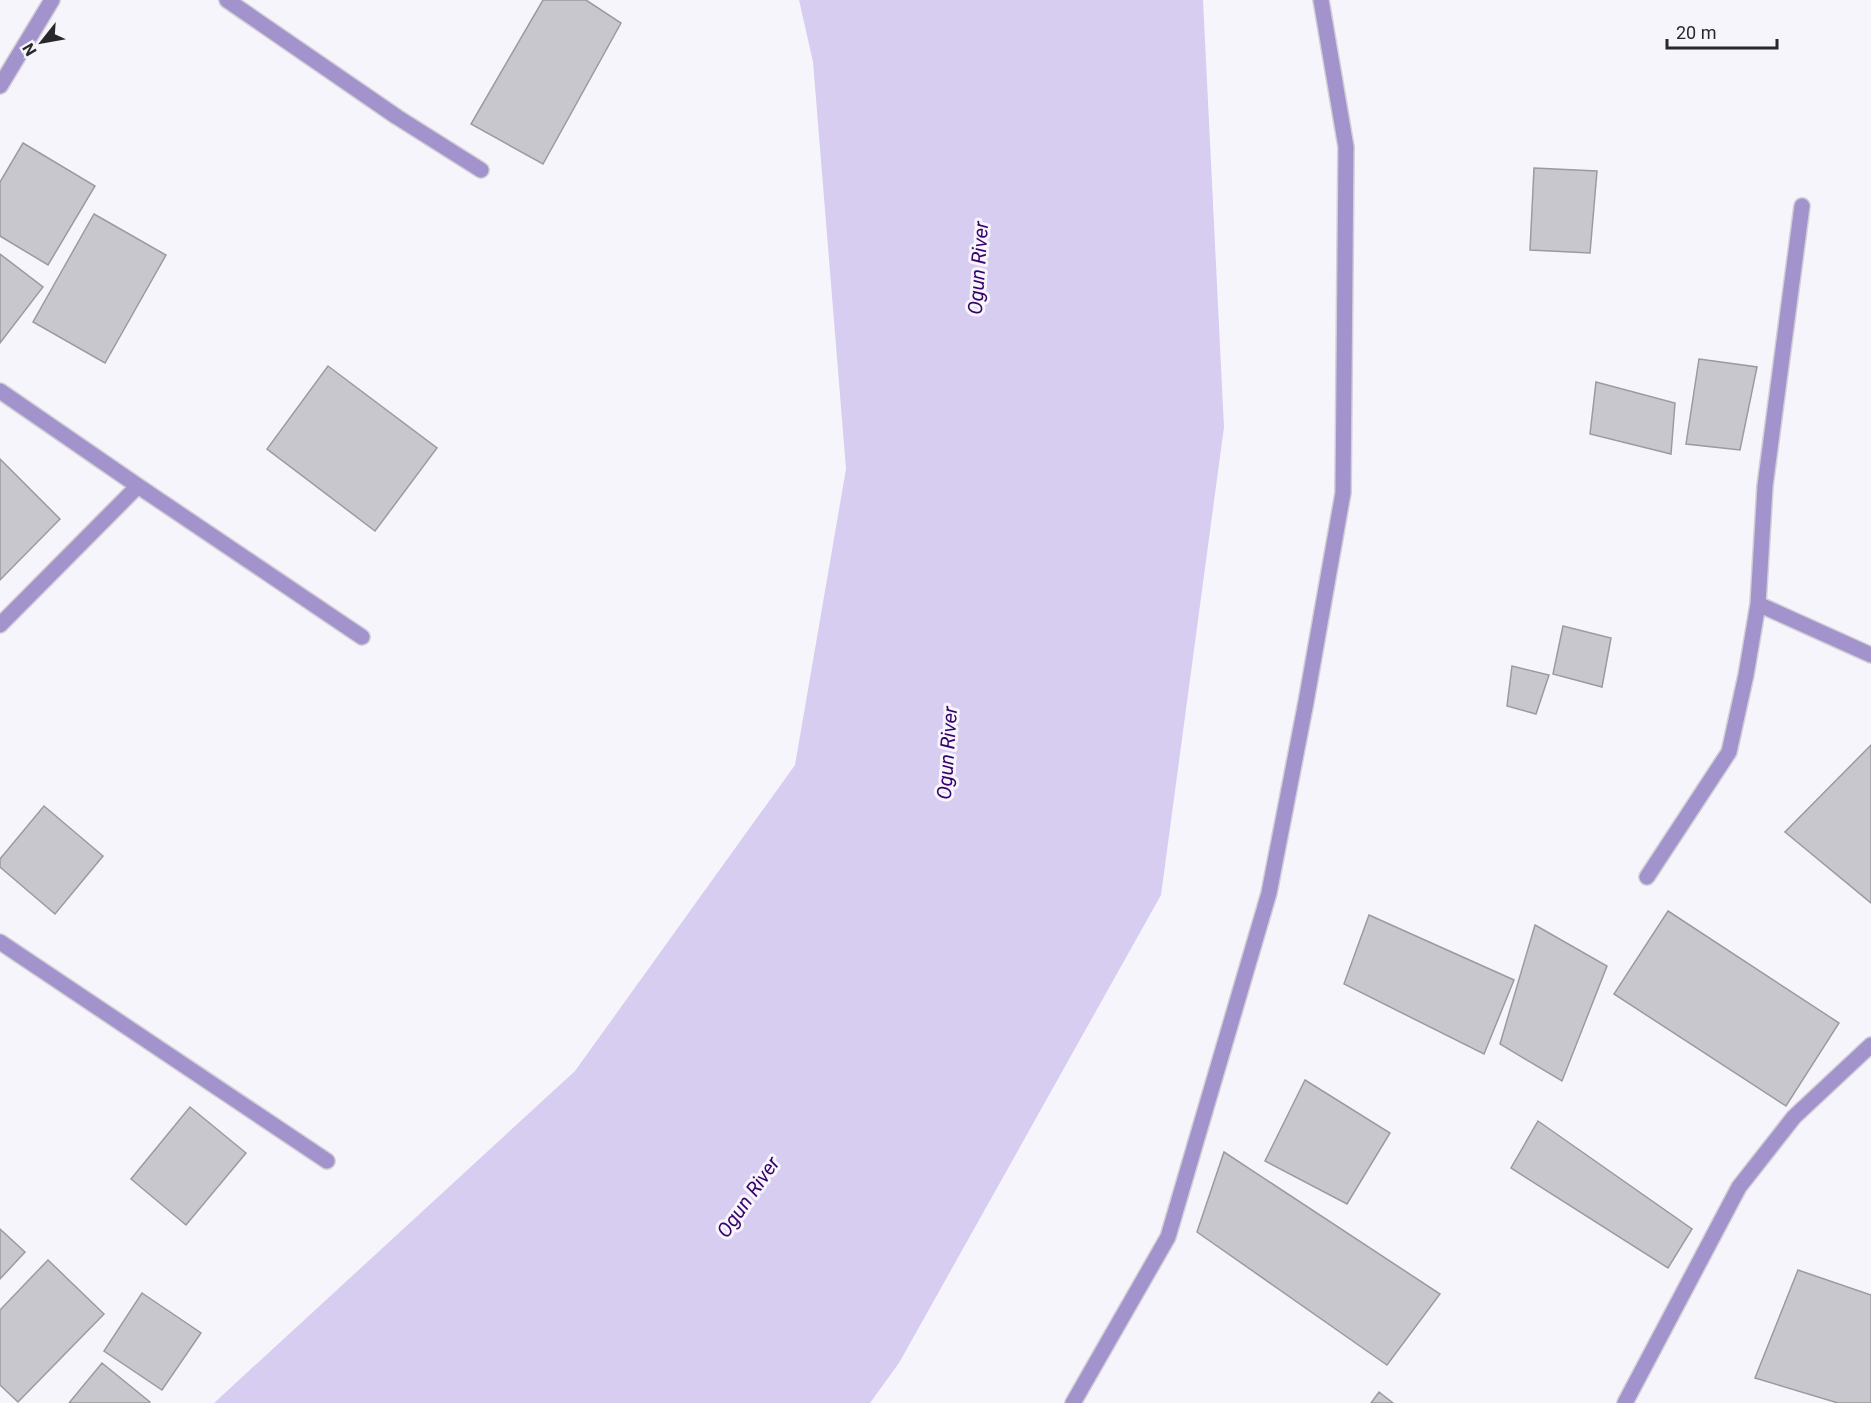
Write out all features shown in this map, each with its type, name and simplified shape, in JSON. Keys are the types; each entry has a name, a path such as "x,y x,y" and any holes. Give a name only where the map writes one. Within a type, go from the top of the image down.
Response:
{"street":[{"path":"0,86 52,0"},
{"path":"226,0 397,117 482,170"},
{"path":"1073,1403 1168,1237 1269,893 1343,493 1346,147 1321,0"},
{"path":"1647,878 1729,752 1746,675 1758,604 1765,486 1802,206"},
{"path":"0,391 362,637"},
{"path":"0,625 138,486"},
{"path":"1758,604 1871,655"},
{"path":"0,942 327,1161"},
{"path":"1624,1403 1738,1187 1794,1117 1871,1045"}],"water":[{"name":"Ogun River","path":"799,0 1203,0 1224,427 1161,895 899,1363 870,1403 214,1403 575,1071 795,765 846,469 813,62"}],"building":[{"path":"543,0 586,0 621,23 543,164 471,124"},
{"path":"23,143 95,186 48,265 0,236 0,182"},
{"path":"1534,168 1597,171 1590,253 1530,250"},
{"path":"94,214 166,255 105,363 33,322"},
{"path":"0,254 43,287 0,343"},
{"path":"1699,359 1757,367 1740,450 1686,444"},
{"path":"328,366 437,448 375,531 267,449"},
{"path":"1596,382 1675,403 1671,454 1590,434"},
{"path":"0,459 60,519 0,580"},
{"path":"1563,626 1611,638 1602,687 1553,674"},
{"path":"1512,666 1549,675 1536,714 1507,706"},
{"path":"1871,745 1871,903 1785,832"},
{"path":"44,806 103,856 55,914 0,867 0,859"},
{"path":"1668,911 1839,1023 1786,1106 1614,994"},
{"path":"1369,915 1514,980 1484,1054 1344,984"},
{"path":"1535,925 1607,966 1562,1081 1500,1044"},
{"path":"1305,1080 1390,1133 1347,1204 1265,1161"},
{"path":"190,1107 246,1153 186,1225 131,1179"},
{"path":"1538,1121 1692,1229 1668,1268 1511,1168"},
{"path":"1224,1152 1440,1294 1387,1365 1197,1232"},
{"path":"0,1229 25,1252 0,1279"},
{"path":"48,1260 104,1314 18,1402 0,1385 0,1310"},
{"path":"1798,1270 1871,1295 1871,1403 1838,1403 1755,1378"},
{"path":"142,1293 201,1333 162,1390 104,1351"},
{"path":"102,1363 150,1402 69,1403"},
{"path":"1379,1392 1393,1403 1371,1403"}]}
